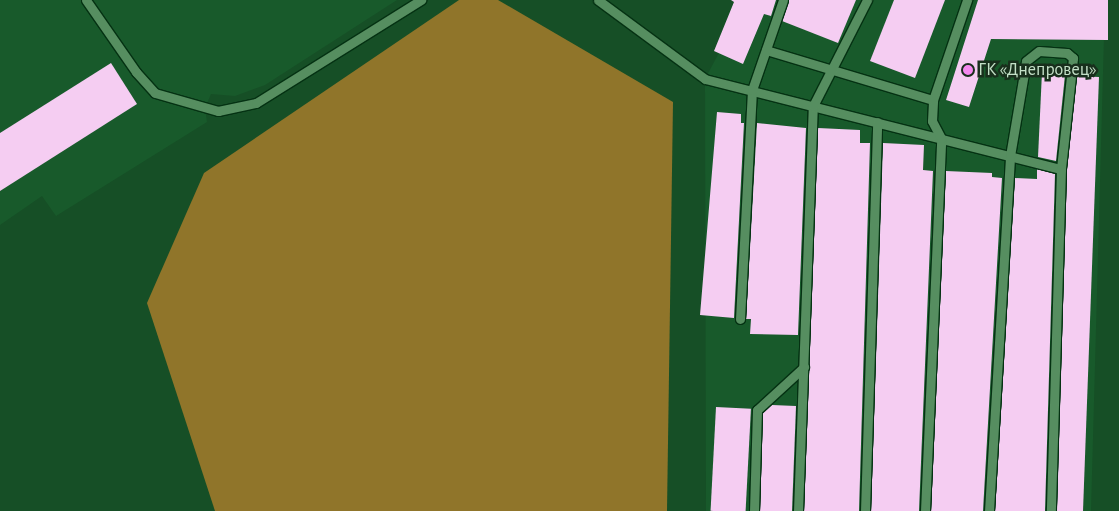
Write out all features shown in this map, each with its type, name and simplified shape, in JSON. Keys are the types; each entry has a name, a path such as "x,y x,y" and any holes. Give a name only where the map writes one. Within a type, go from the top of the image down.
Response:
{"lane":[{"path":"86,0 136,72 155,93 218,111 256,102 421,0"},
{"path":"598,0 705,78 1061,169"},
{"path":"740,319 752,90 783,0"},
{"path":"798,511 813,106 867,0"},
{"path":"925,511 941,138 932,121 933,100 967,0"},
{"path":"766,50 933,100"},
{"path":"989,511 1010,156 1026,61 1040,51 1067,53 1073,58 1061,169 1051,511"},
{"path":"865,511 876,122"},
{"path":"754,511 757,410 804,367"}],"shaded area":[{"path":"0,0 397,0 265,85 235,96 211,94 205,108 207,122 56,216 42,196 0,225"},
{"path":"459,0 498,0 673,102 667,511 215,511 147,303 204,173"},
{"path":"747,0 1105,0 1091,511 706,511 705,79"}],"building":[{"path":"731,0 776,0 771,16 764,14 743,64 714,51 734,2"},
{"path":"789,0 856,0 838,43 782,21"},
{"name":"ГК «Днепровец»","path":"894,0 945,0 915,78 870,61"},
{"name":"ГК «Днепровец»","path":"978,0 1108,0 1108,40 991,39 969,107 946,100"},
{"path":"111,63 137,104 0,191 0,133"},
{"path":"1042,72 1065,75 1056,161 1038,157"},
{"path":"1077,76 1099,77 1083,511 1057,511 1067,169"},
{"path":"717,112 741,114 741,123 744,123 734,318 700,315"},
{"path":"757,123 806,128 798,335 750,334 751,319 746,319"},
{"path":"818,128 860,130 860,143 870,143 859,511 804,511"},
{"path":"883,143 924,145 923,170 933,171 919,511 871,511"},
{"path":"1037,169 1055,174 1045,511 995,511 1015,178 1037,179"},
{"path":"946,171 992,173 992,177 1002,178 983,511 931,511"},
{"path":"772,405 796,406 792,511 760,511 763,413"},
{"path":"716,407 751,409 746,511 711,511"}],"place":[{"name":"ГК «Днепровец»","path":"968,70"}]}
